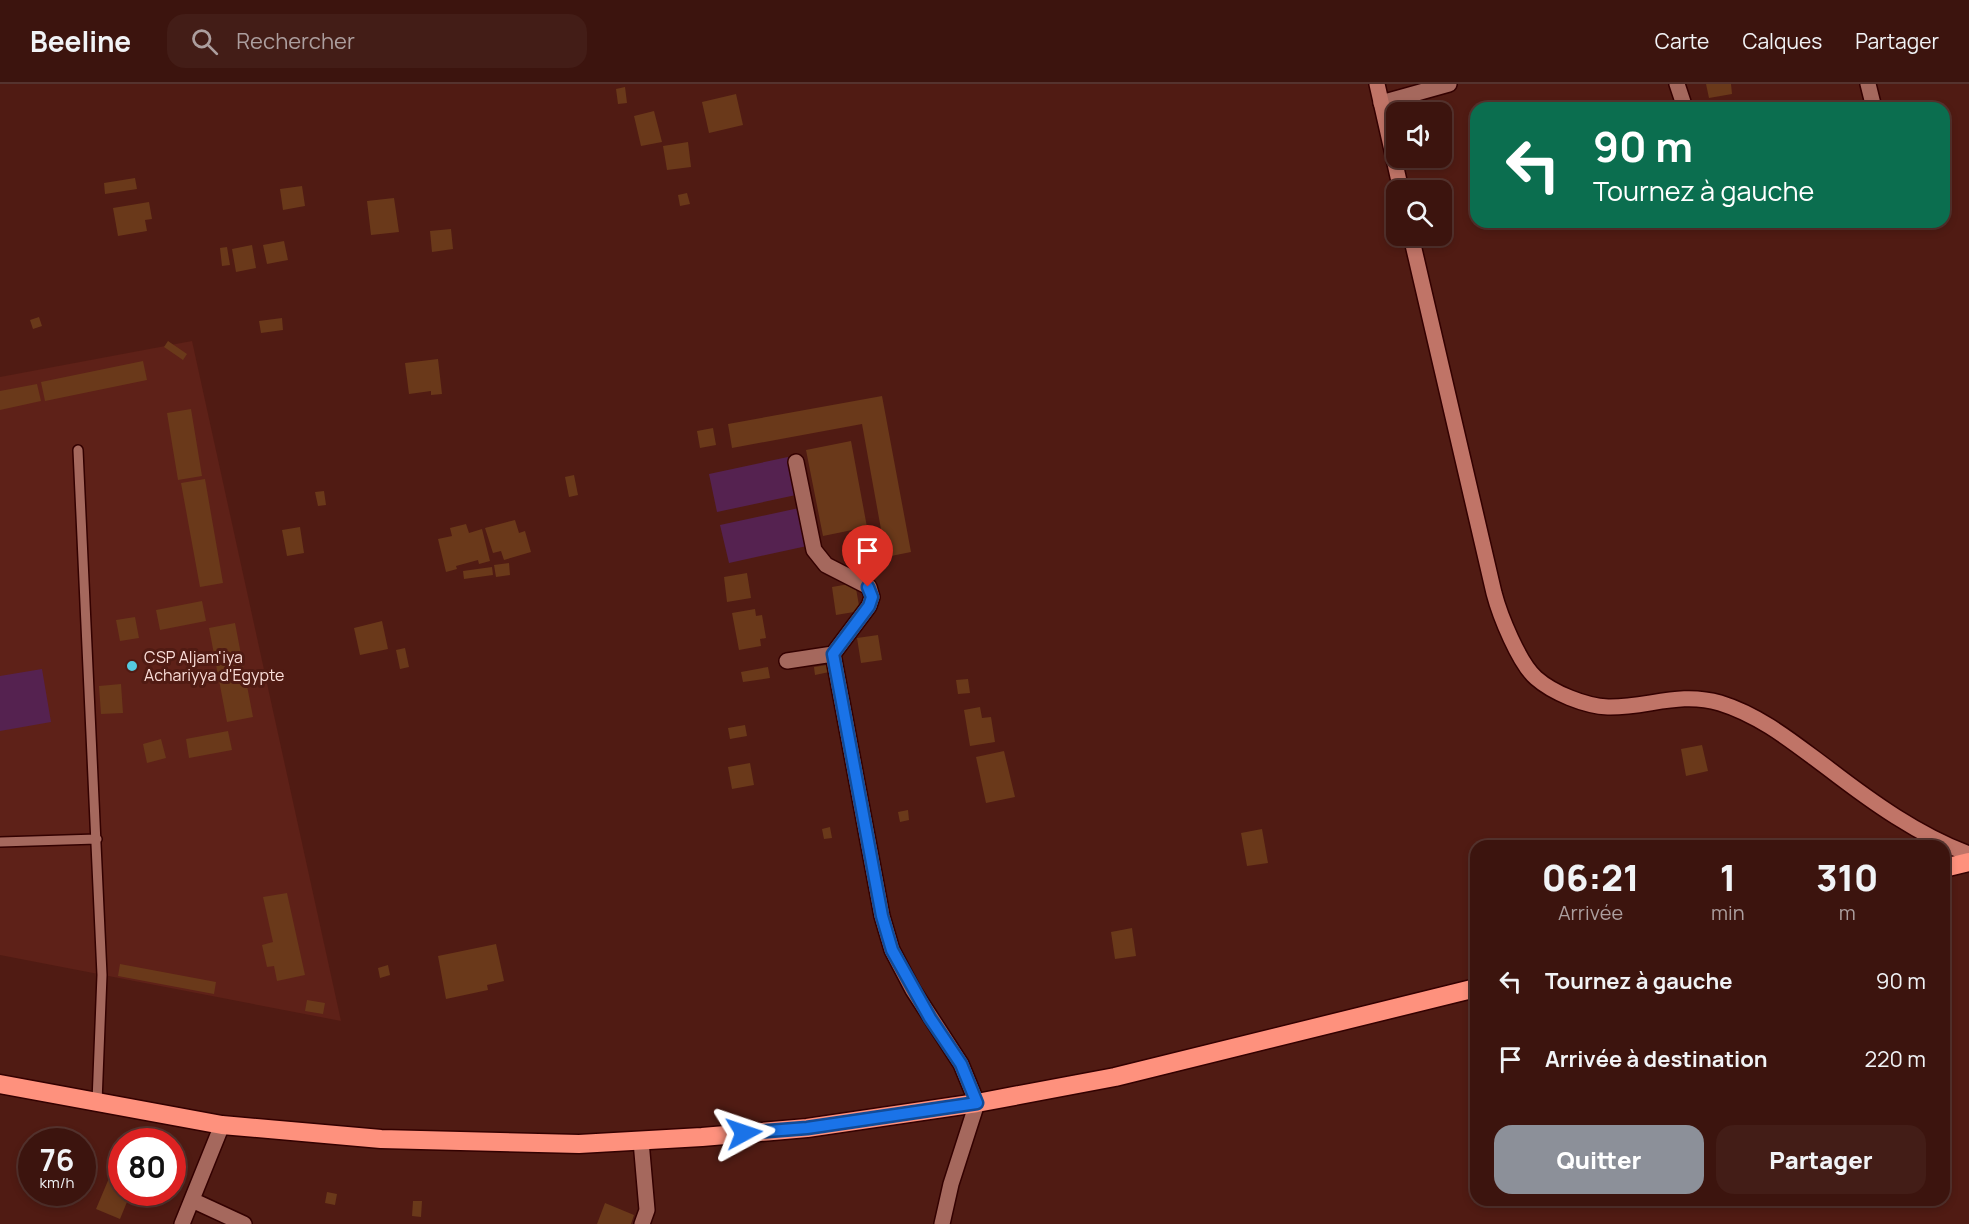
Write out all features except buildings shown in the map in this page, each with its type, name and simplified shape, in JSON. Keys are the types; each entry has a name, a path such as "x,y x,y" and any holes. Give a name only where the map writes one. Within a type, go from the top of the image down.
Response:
{"highway":[{"path":"1950,867 1969,862"},
{"path":"0,1084 222,1125 381,1139 468,1143 579,1144 641,1141 807,1128 977,1103 1114,1077 1470,989"}],"street":[{"path":"1377,84 1399,180"},
{"path":"1381,103 1449,84"},
{"path":"1677,84 1682,102"},
{"path":"1868,84 1872,102"},
{"path":"1413,246 1501,618 1535,678 1562,694 1605,707 1674,698 1693,698 1719,703 1746,713 1772,727 1848,784 1936,840"},
{"path":"787,661 833,654 869,606 872,597 868,587 826,565 814,550 796,462"},
{"path":"833,654 882,916 892,950 923,1006 961,1064 977,1103 951,1184 942,1224"},
{"path":"1950,847 1969,854"},
{"path":"182,1224 222,1125"},
{"path":"641,1141 647,1210 642,1224"},
{"path":"192,1200 244,1224"}],"lane":[{"path":"78,450 102,975 97,1102"},
{"path":"0,842 97,839"}],"shaded area":[{"name":"CSP Aljam'iya Achariyya d'Egypte","path":"192,341 341,1021 0,955 0,377"},
{"path":"788,457 796,495 717,512 709,474"},
{"path":"799,508 807,546 729,563 720,525"},
{"path":"42,669 51,722 0,731 0,676"}],"place":[{"name":"CSP Aljam'iya Achariyya d'Egypte","path":"132,666"}],"route":[{"path":"744,1133 807,1128 977,1103 961,1064 938,1032 892,950 882,916 833,654 869,606 872,597 868,587"}]}
